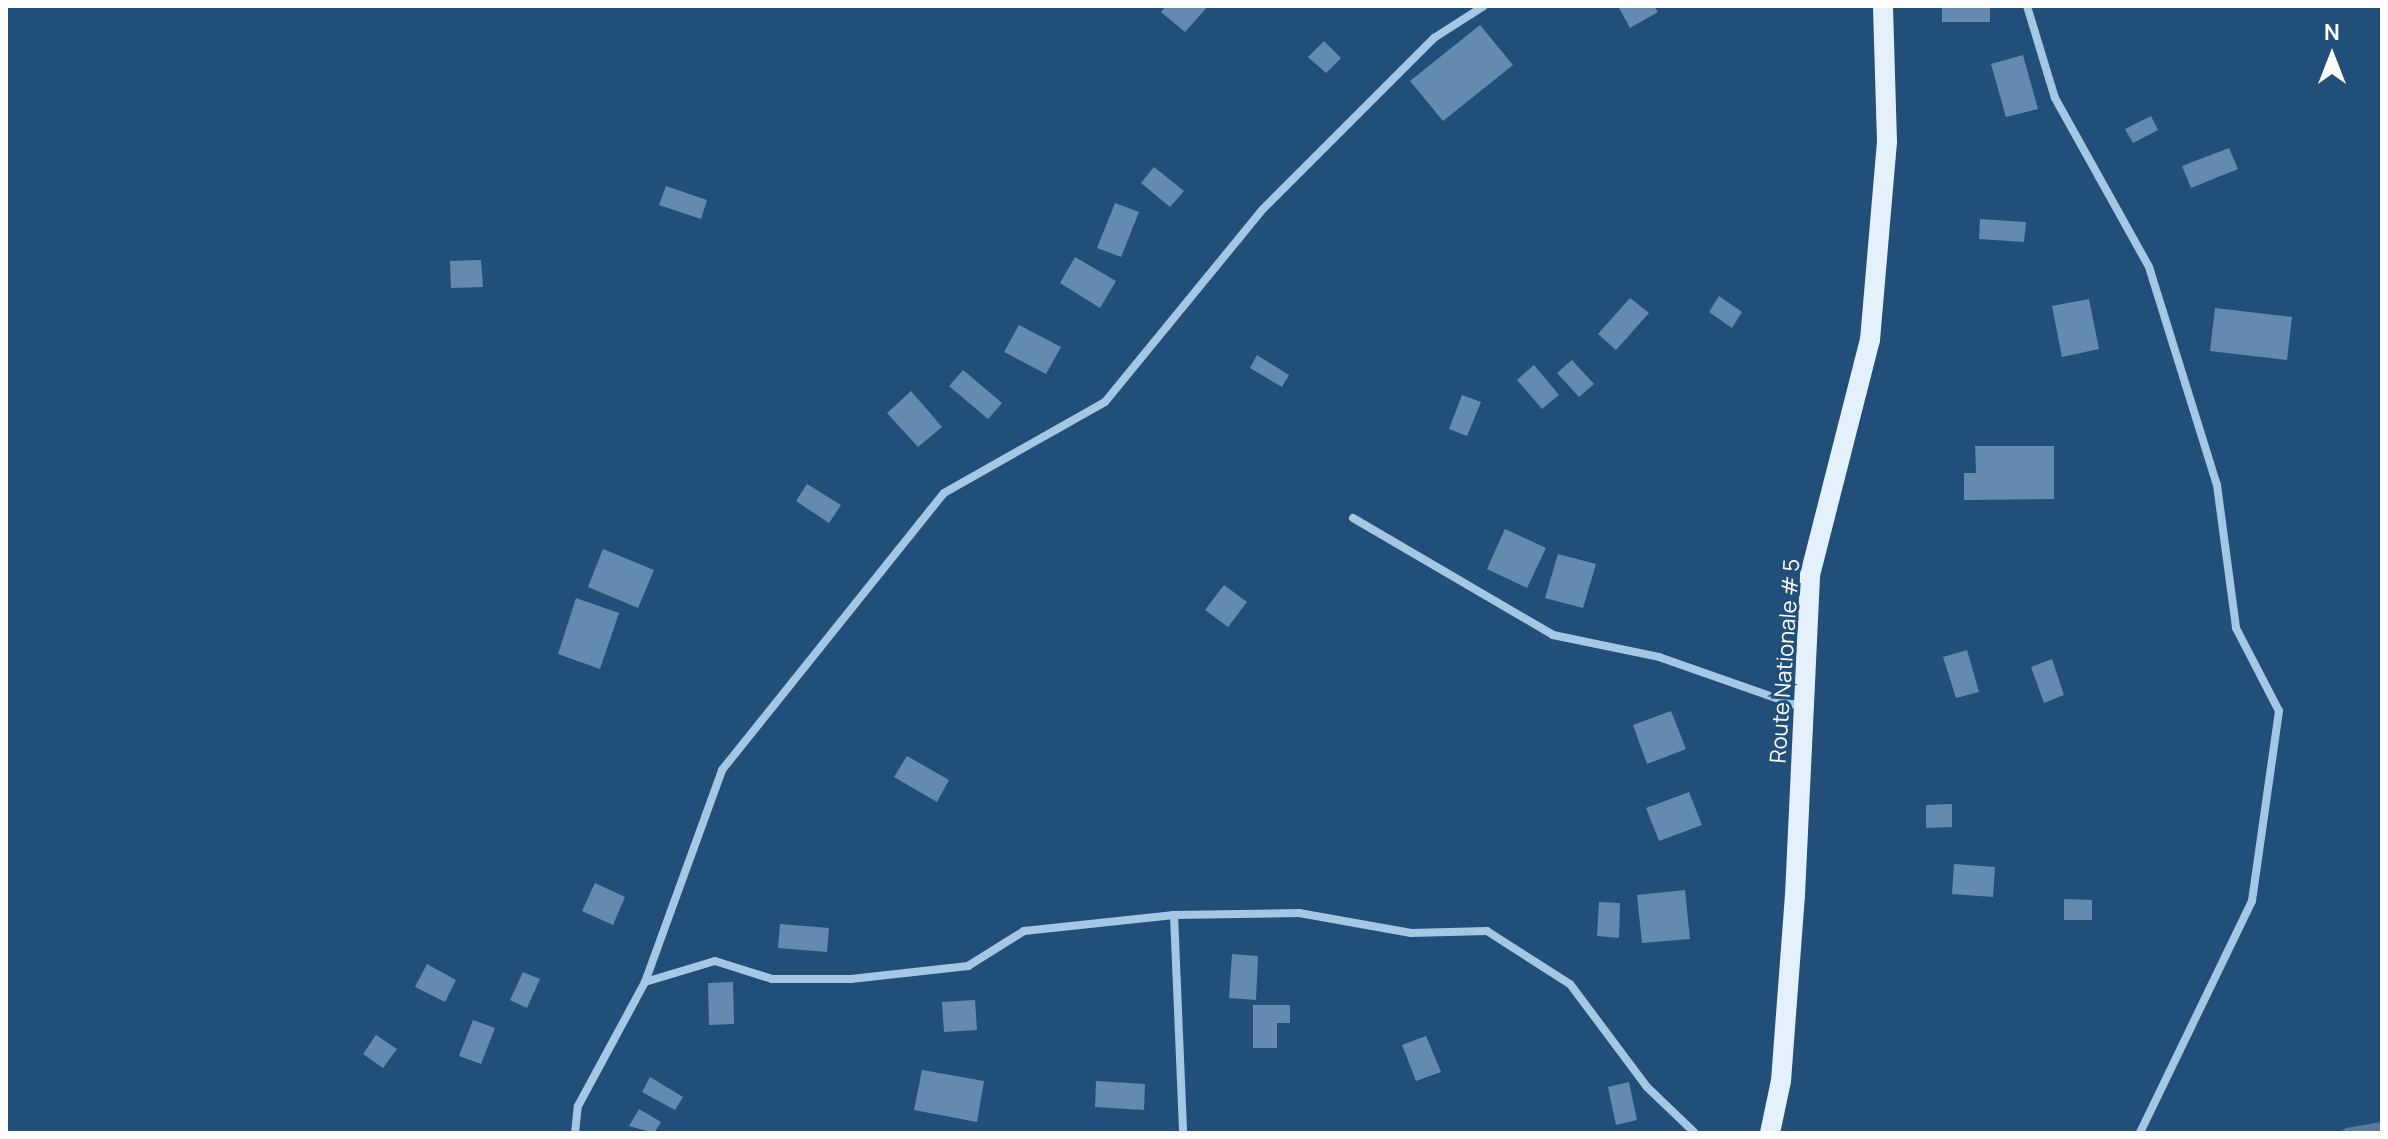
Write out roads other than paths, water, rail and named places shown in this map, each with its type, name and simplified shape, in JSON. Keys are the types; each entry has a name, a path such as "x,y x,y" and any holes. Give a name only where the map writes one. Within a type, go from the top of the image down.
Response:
{"main road":[{"name":"Route Nationale # 5","path":"1770,1133 1781,1081 1810,575 1870,340 1887,142 1883,6"}],"street":[{"path":"575,1133 578,1106 645,982 722,770 944,493 1105,402 1263,209 1434,38 1484,6"},
{"path":"2027,6 2055,98 2149,267 2217,485 2236,628 2279,711 2252,901 2140,1133"},
{"path":"1353,518 1553,635 1659,657 1804,708"},
{"path":"645,982 715,961 772,979 851,979 968,966 1024,931 1174,915 1299,913 1411,933 1487,931 1570,984 1647,1087 1695,1133"},
{"path":"1174,915 1183,1133"}],"waterway":[{"path":"2347,1133 2382,1127"}]}
